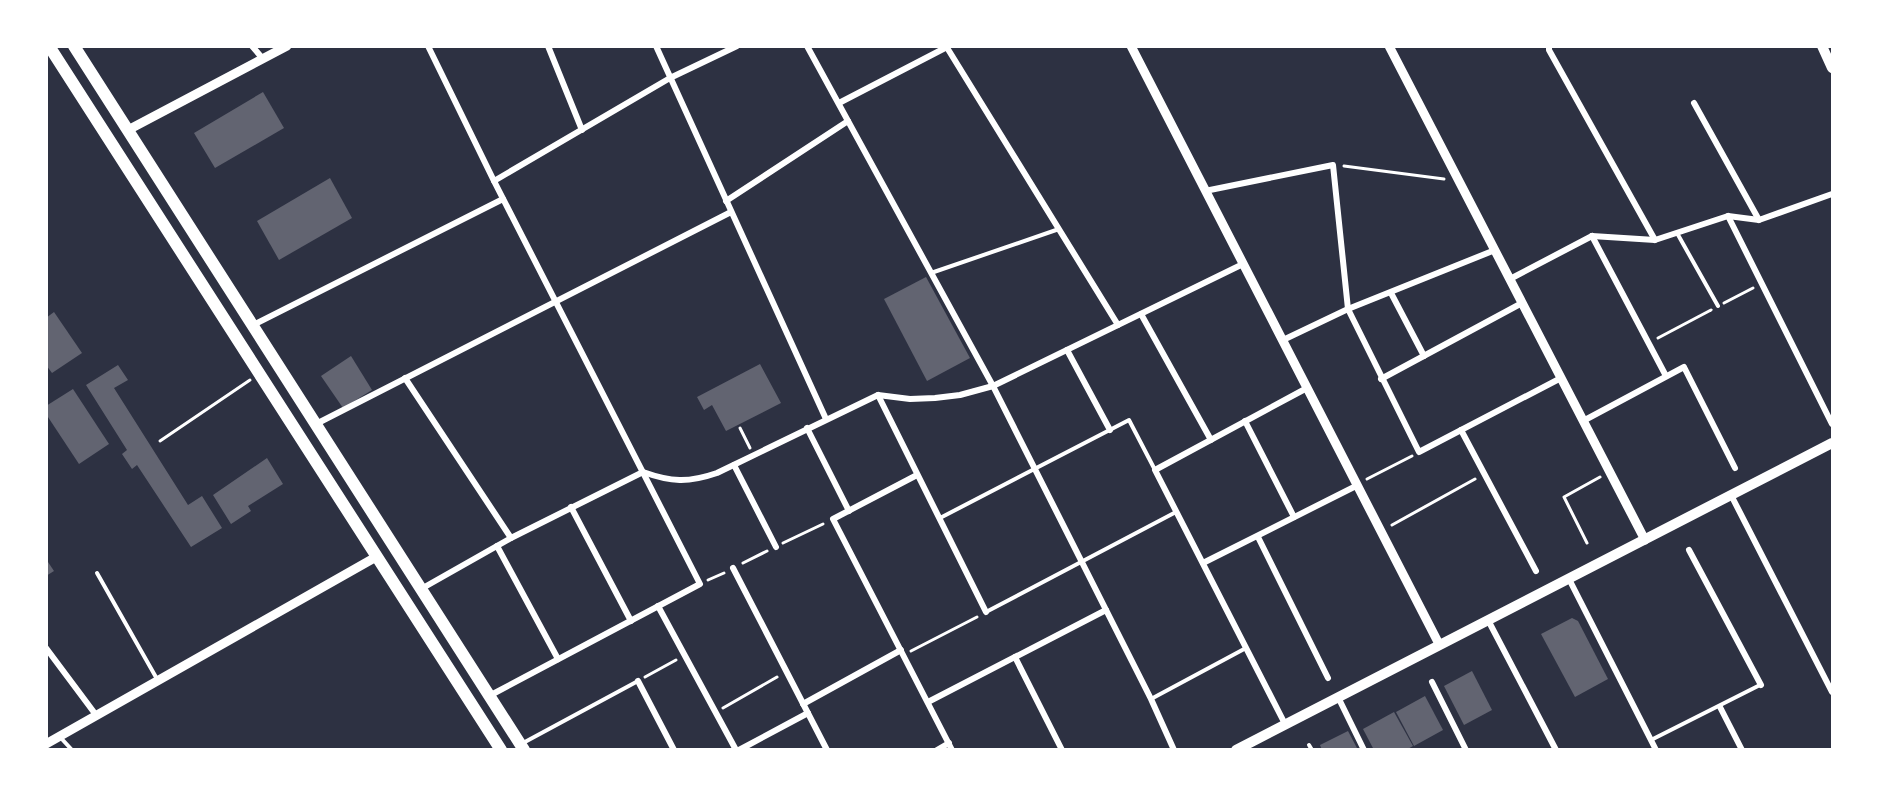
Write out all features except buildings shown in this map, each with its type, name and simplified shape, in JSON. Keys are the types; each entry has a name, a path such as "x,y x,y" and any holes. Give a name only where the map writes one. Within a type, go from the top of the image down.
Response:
{"main road":[{"path":"49,46 501,750"},
{"path":"74,46 522,747"},
{"path":"1822,46 1833,68"},
{"path":"1236,750 1833,443"}],"street":[{"path":"252,46 262,59"},
{"path":"128,130 287,46"},
{"path":"428,46 555,302 700,584 489,696"},
{"path":"548,46 582,130"},
{"path":"656,46 826,419"},
{"path":"494,181 670,78 736,46"},
{"path":"807,46 993,386 1151,699 1174,750"},
{"path":"1131,46 1439,644"},
{"path":"1389,46 1645,540"},
{"path":"1549,46 1655,240"},
{"path":"839,103 946,47 1118,325"},
{"path":"1694,103 1759,220"},
{"path":"726,201 848,121"},
{"path":"1206,191 1333,165 1348,309 1419,452 1561,378"},
{"path":"1510,279 1592,236 1655,240 1728,216 1759,220 1833,194"},
{"path":"252,325 503,199"},
{"path":"315,424 731,212"},
{"path":"1728,216 1833,424"},
{"path":"1592,236 1666,376"},
{"path":"1283,340 1348,309 1495,250"},
{"path":"421,589 511,538 643,472 680,481 700,479 734,465 878,395 910,399 935,398 960,395 993,386 1243,264"},
{"path":"1391,293 1424,356"},
{"path":"1381,379 1522,303"},
{"path":"1141,314 1211,440"},
{"path":"1066,350 1110,430"},
{"path":"1583,422 1684,367 1735,468"},
{"path":"405,378 511,538"},
{"path":"1285,724 1155,470 1307,388"},
{"path":"878,395 986,612"},
{"path":"1245,421 1294,517"},
{"path":"807,428 849,511"},
{"path":"1461,430 1536,571"},
{"path":"734,465 776,547"},
{"path":"917,475 833,519 951,746 937,750"},
{"path":"1203,563 1258,537 1358,484"},
{"path":"1731,495 1833,692"},
{"path":"572,507 631,621"},
{"path":"1258,537 1328,678"},
{"path":"497,546 558,659"},
{"path":"1689,550 1761,685"},
{"path":"46,744 376,557"},
{"path":"733,568 827,750"},
{"path":"1569,579 1656,750"},
{"path":"658,606 738,750 808,713"},
{"path":"928,702 1106,610"},
{"path":"1488,620 1556,750"},
{"path":"46,648 96,716"},
{"path":"803,704 902,652"},
{"path":"1015,657 1062,750"},
{"path":"638,681 674,750"},
{"path":"1432,682 1466,750"},
{"path":"1338,697 1364,750"},
{"path":"1720,707 1742,750"}],"lane":[{"path":"930,273 1059,229"},
{"path":"1677,233 1718,306"},
{"path":"940,518 1129,420 1155,470"},
{"path":"986,612 1177,512"},
{"path":"97,573 157,681"},
{"path":"1151,699 1246,648"},
{"path":"522,747 638,681"},
{"path":"1651,740 1761,685"},
{"path":"59,736 72,750"}],"path":[{"path":"1333,165 1460,181"},
{"path":"1648,344 1762,282"},
{"path":"160,441 259,374"},
{"path":"740,428 754,455"},
{"path":"1358,484 1419,452"},
{"path":"1587,543 1564,497 1610,472"},
{"path":"1381,531 1485,474"},
{"path":"902,652 986,612"},
{"path":"638,681 685,655"},
{"path":"716,711 787,672"}]}
